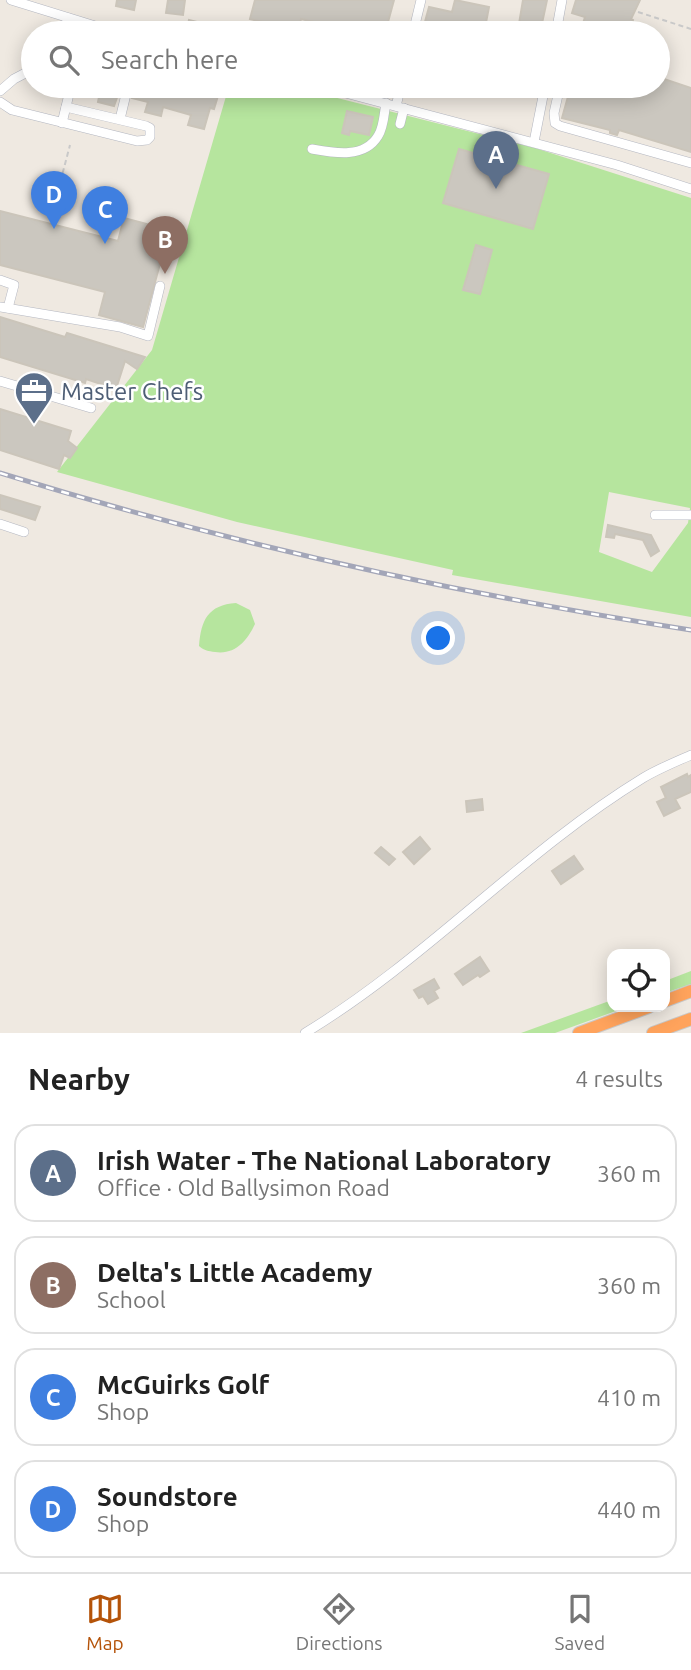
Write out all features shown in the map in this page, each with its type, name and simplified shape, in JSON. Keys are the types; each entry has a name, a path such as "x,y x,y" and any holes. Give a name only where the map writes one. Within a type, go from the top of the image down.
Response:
{"highway":[{"path":"670,999 691,991"},
{"path":"579,1033 636,1012"},
{"path":"653,1033 691,1019"}],"street":[{"path":"11,0 78,21"},
{"path":"416,21 421,0"},
{"path":"558,21 562,0"},
{"path":"0,91 21,75"},
{"path":"62,123 68,98"},
{"path":"120,119 125,98"},
{"path":"365,98 617,165 691,189"},
{"path":"312,149 346,154 371,142 380,133 397,98"},
{"path":"534,142 543,98"},
{"path":"557,98 554,113 555,122 560,126 691,163"},
{"path":"0,102 12,110 128,139 147,140 150,137 150,128 66,107"},
{"path":"395,106 400,124"},
{"path":"0,280 13,285 4,307 120,327 148,336 160,286"},
{"path":"0,381 91,408"},
{"path":"654,515 691,515"},
{"path":"0,524 24,532"},
{"path":"304,1033 347,1007 420,952 595,809 646,776 691,755"}],"path":[{"path":"638,12 666,21"},
{"path":"670,22 691,29"},
{"path":"54,206 70,145"}],"green space":[{"path":"226,98 337,98 535,148 691,198 691,617 452,575 453,570 237,522 57,472 152,350","holes":["609,492 690,508 688,523 652,572 599,552"]},
{"path":"236,603 250,610 255,624 240,646 222,652 199,646 204,621 208,615 226,604"},
{"path":"691,971 691,984 670,991 670,979"},
{"path":"607,1002 607,1012 613,1012 555,1033 521,1033"}],"building":[{"path":"117,0 136,0 134,10 116,6"},
{"path":"168,0 185,0 183,15 166,13"},
{"path":"255,0 394,0 388,21 250,19"},
{"path":"455,0 489,7 486,21 425,21 429,7 452,12"},
{"path":"523,0 547,0 542,21 520,21"},
{"path":"576,0 640,0 631,19 633,21 584,21 585,17 572,13"},
{"path":"670,81 691,88 691,152 619,130 617,135 610,133 610,130 562,118 568,98 670,98"},
{"path":"99,98 117,98 114,106 98,102"},
{"path":"132,98 217,98 214,109 210,108 204,129 188,125 191,115 163,107 161,116 145,112 148,102"},
{"path":"347,111 373,117 369,135 350,131 349,135 342,133"},
{"path":"459,149 549,174 533,229 443,203"},
{"path":"0,211 118,241 124,218 169,230 143,327 99,315 105,292 0,265"},
{"path":"476,245 492,250 480,294 463,290"},
{"path":"0,317 65,337 67,333 145,357 137,369 125,361 116,389 86,379 85,383 0,357"},
{"path":"0,409 71,431 68,441 77,448 70,458 64,455 59,469 0,450"},
{"path":"0,495 40,507 35,520 0,509"},
{"path":"608,525 651,535 659,551 651,556 643,540 615,534 614,538 606,537"},
{"path":"687,774 688,777 691,775 691,792 675,799 680,808 664,816 657,802 666,798 661,787"},
{"path":"482,799 483,810 467,812 466,801"},
{"path":"420,837 430,849 414,864 403,852"},
{"path":"381,847 395,859 389,865 375,853"},
{"path":"574,856 583,869 561,884 552,871"},
{"path":"480,957 489,971 463,985 455,974"},
{"path":"434,979 439,988 434,991 438,998 428,1004 423,996 419,998 414,990"}],"railway":[{"path":"0,473 171,522 343,564 517,600 691,630"}],"place":[{"name":"Irish Water - The National Laboratory","path":"496,189"},
{"name":"Soundstore","path":"54,229"},
{"name":"McGuirks Golf","path":"105,244"},
{"name":"Delta's Little Academy","path":"165,274"},
{"name":"Master Chefs","path":"34,425"}]}
